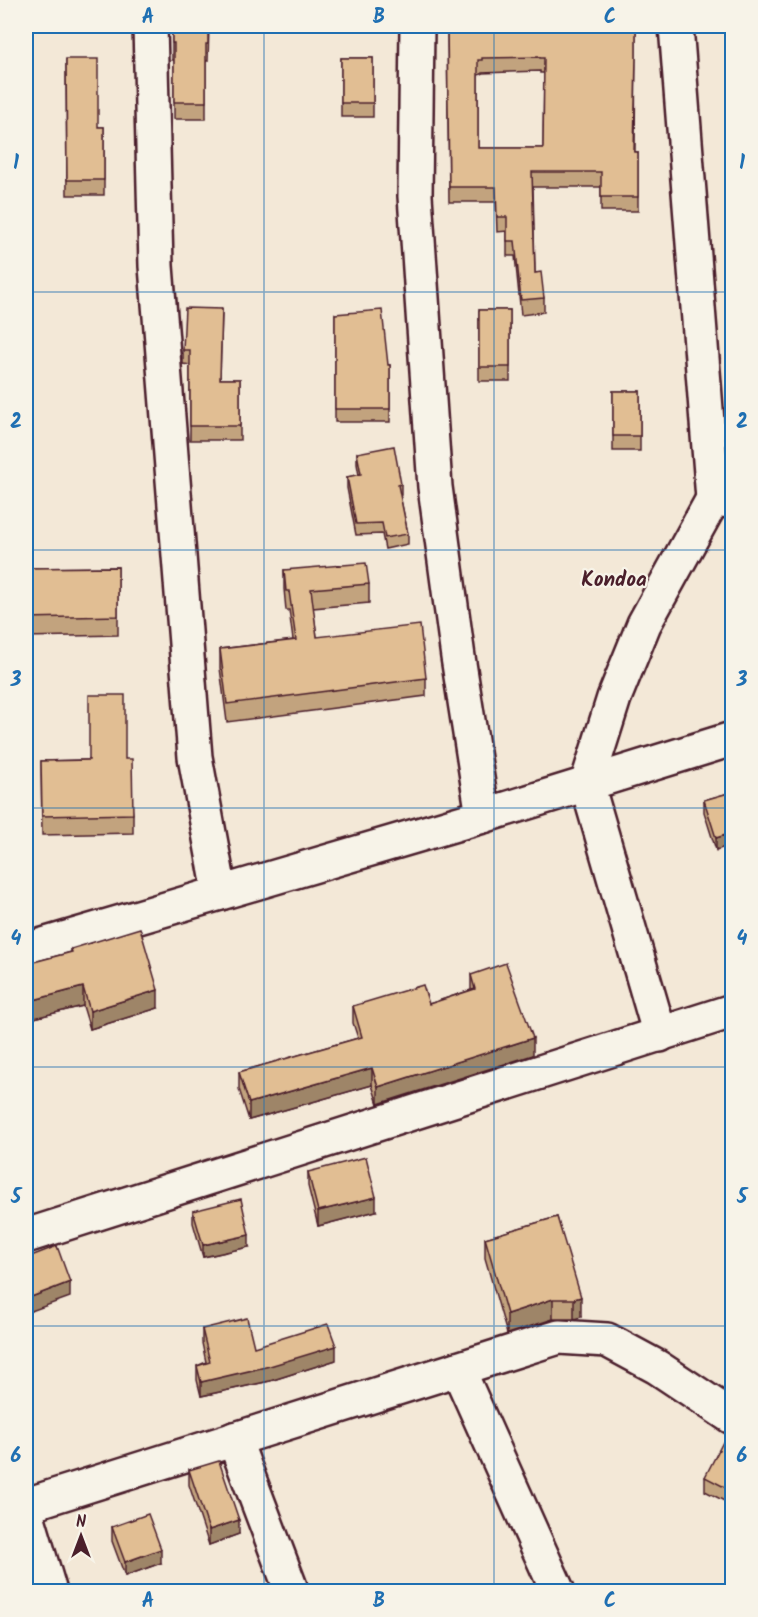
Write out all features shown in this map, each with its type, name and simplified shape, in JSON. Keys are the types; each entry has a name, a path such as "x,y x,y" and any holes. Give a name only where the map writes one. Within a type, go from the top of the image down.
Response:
{"street":[{"path":"150,26 156,266 192,722 195,757 220,893"},
{"path":"417,26 415,196 435,487 483,816"},
{"path":"660,1035 587,784 614,698 644,624 723,500 676,26"},
{"path":"26,950 483,816 732,739"},
{"path":"26,1236 732,1011"},
{"path":"26,1505 559,1337 607,1340 657,1367 732,1417"},
{"path":"458,1369 558,1592"},
{"path":"234,1439 291,1592"},
{"path":"26,1512 50,1592"}],"building":[{"path":"172,26 208,26 206,102 174,102"},
{"path":"447,26 636,26 634,152 638,152 638,197 601,197 601,172 532,172 535,273 541,272 544,298 521,300 515,241 507,241 507,217 497,217 496,187 449,187","holes":["482,58 544,58 543,148 478,148 478,60"]},
{"path":"341,58 373,58 373,103 341,103"},
{"path":"66,59 98,59 98,127 104,127 104,180 67,180"},
{"path":"185,308 222,309 220,379 240,379 240,426 190,426 190,350 183,350"},
{"path":"382,310 388,365 390,365 390,409 335,409 335,314"},
{"path":"479,310 510,310 510,367 479,367"},
{"path":"613,391 640,391 640,436 613,436"},
{"path":"394,446 401,484 398,485 408,534 385,538 382,523 356,524 347,477 361,474 357,453"},
{"path":"366,563 369,584 311,589 317,637 420,625 426,678 227,704 220,649 296,640 284,570"},
{"path":"118,567 118,616 26,618 26,568"},
{"path":"89,695 125,695 125,759 132,759 133,814 42,816 41,761 89,760"},
{"path":"732,792 732,833 716,838 704,800"},
{"path":"140,928 158,990 90,1011 83,987 26,1002 26,964 72,952 71,949"},
{"path":"506,963 533,1038 378,1087 372,1068 249,1103 239,1072 362,1037 353,1006 423,985 429,1004 475,989 471,975"},
{"path":"366,1157 376,1197 318,1211 308,1172"},
{"path":"241,1199 249,1235 203,1245 193,1211"},
{"path":"557,1217 581,1297 553,1299 507,1314 485,1238"},
{"path":"57,1246 70,1282 26,1299 26,1258"},
{"path":"247,1318 254,1347 328,1324 336,1346 270,1366 201,1382 197,1366 210,1362 202,1329"},
{"path":"723,1442 732,1446 732,1491 705,1477"},
{"path":"219,1461 239,1520 209,1530 189,1470"},
{"path":"148,1514 161,1549 125,1562 112,1527"}],"district":[{"name":"Kondoa","path":"614,580"}]}
